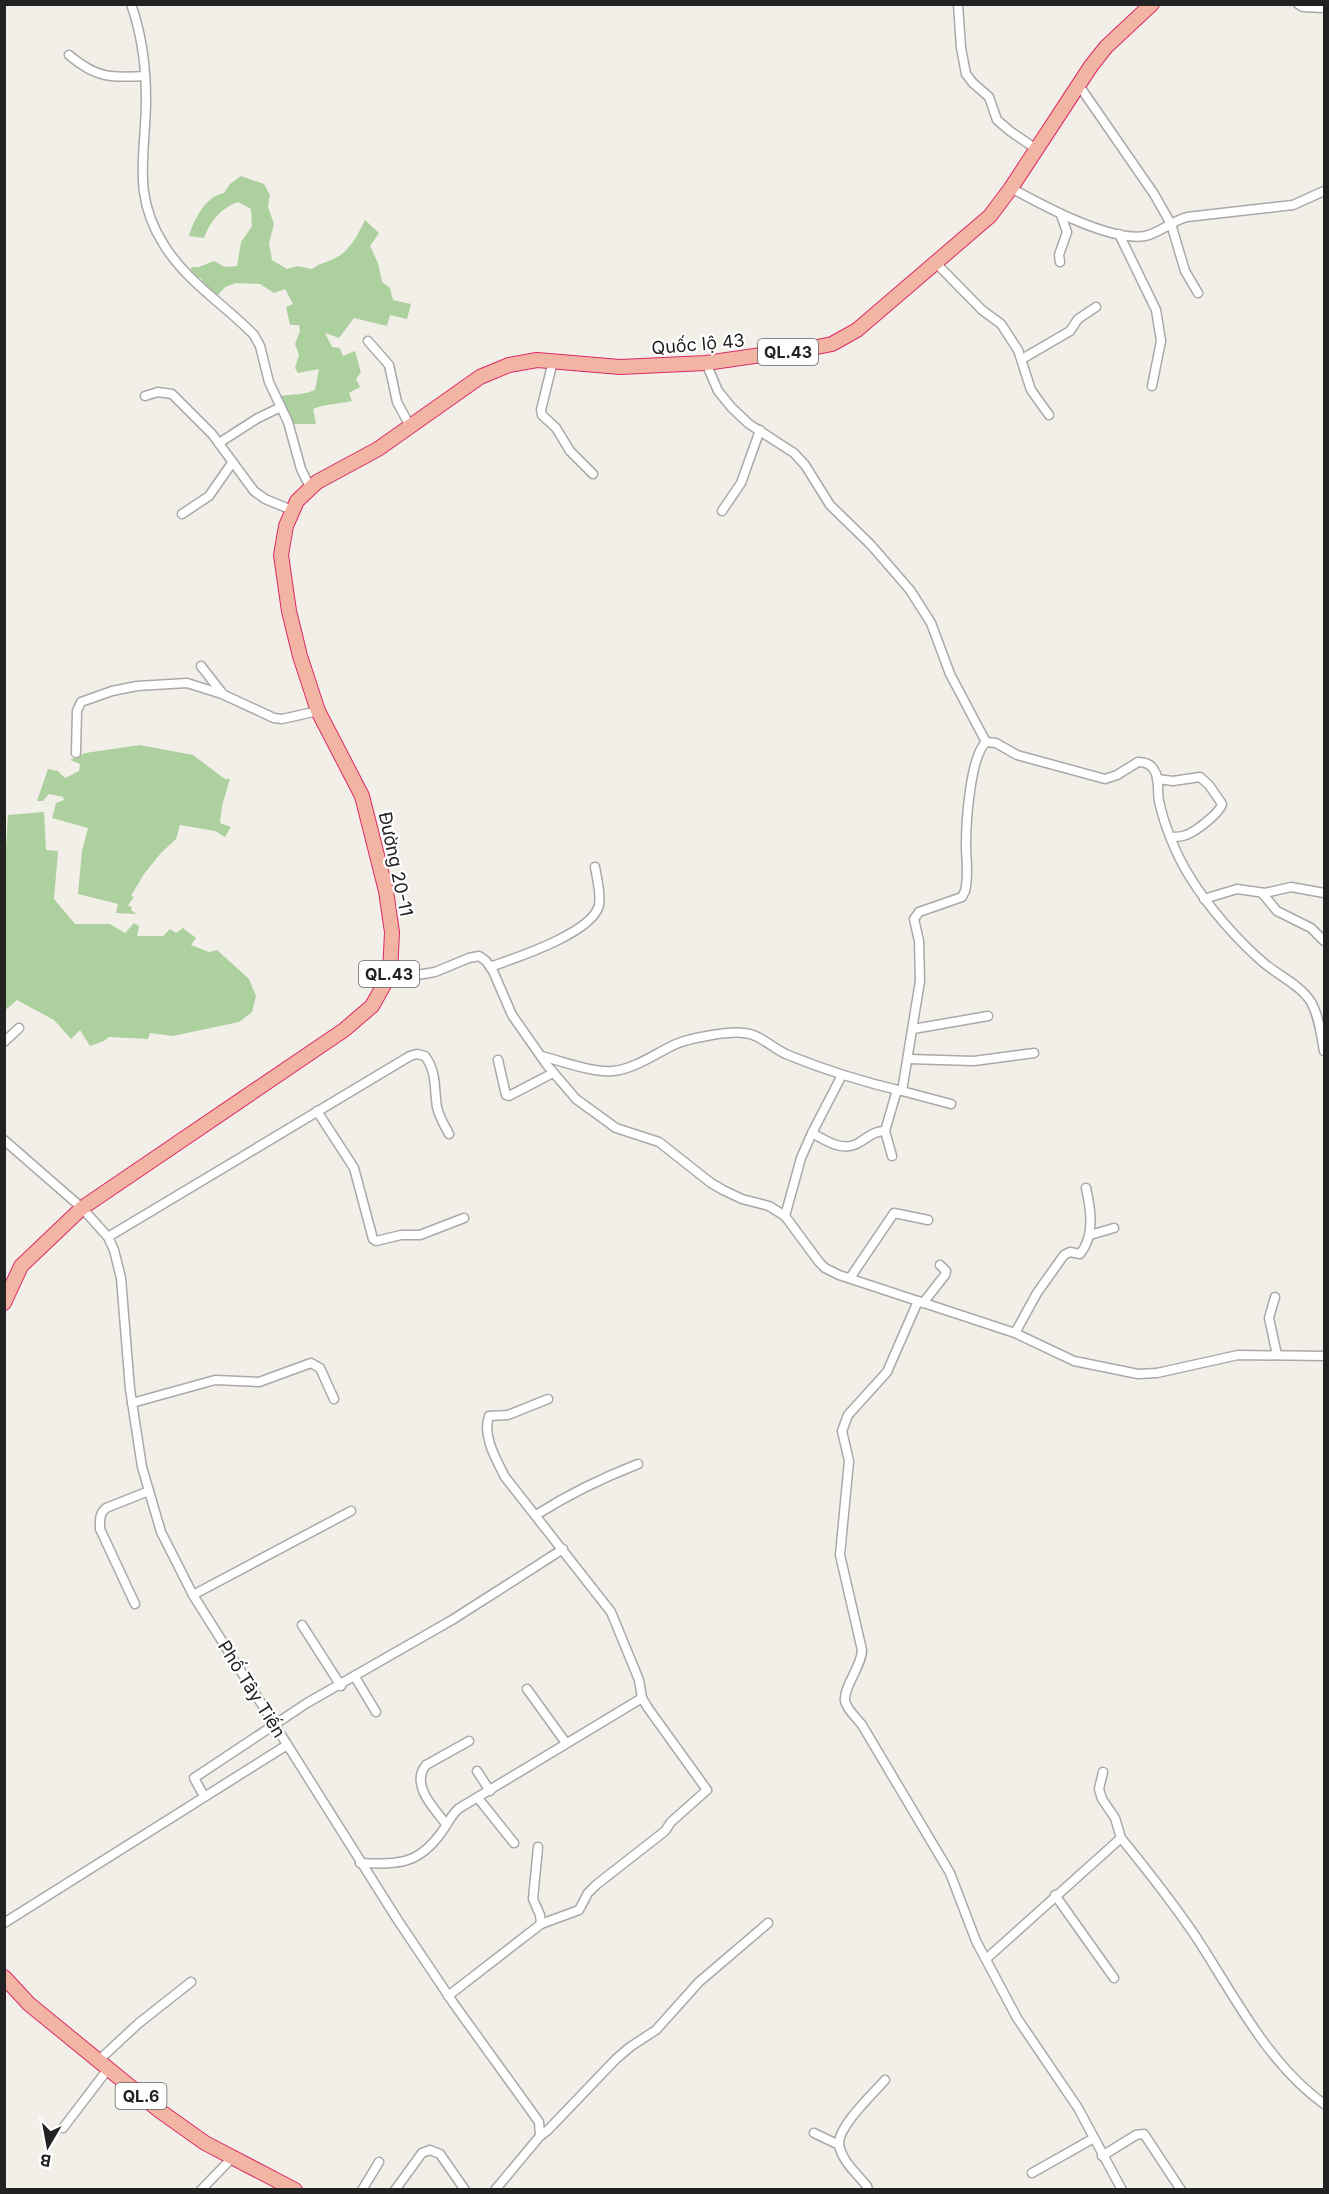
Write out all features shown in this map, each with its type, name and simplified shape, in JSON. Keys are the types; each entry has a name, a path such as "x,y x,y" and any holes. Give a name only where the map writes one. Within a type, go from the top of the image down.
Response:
{"highway":[{"name":"Quốc lộ 43","path":"310,487 378,449 496,369 524,361 553,361 620,367 706,363 765,356 832,344 857,330 990,216 1011,188 1078,84 1106,47 1152,4"},
{"name":"Đường 20-11","path":"4,1303 21,1266 82,1208 344,1030 372,1006 390,974 392,932 365,808 358,786 318,711 298,647 285,587 281,555 286,526 297,501 310,487"},
{"name":"QL.6","path":"4,1977 29,2004 169,2118 205,2143 295,2190"}],"street":[{"path":"131,4 139,28 145,76 146,99 141,181 153,226 167,250 200,288 224,306 254,335 260,346 269,382 293,436 301,469 310,487"},
{"path":"958,4 961,48 966,74 989,97 997,120 1036,149"},
{"path":"1298,4 1303,7 1324,8"},
{"path":"69,55 85,68 103,75 145,76"},
{"path":"1078,84 1142,175 1171,224 1185,271 1198,293"},
{"path":"1011,188 1061,215 1119,234 1136,237 1149,235 1187,217 1293,205 1324,191"},
{"path":"1060,262 1059,255 1067,232 1061,215"},
{"path":"1119,234 1156,310 1161,341 1152,386"},
{"path":"935,262 982,310 1001,324 1014,342 1022,359 1031,390 1049,415"},
{"path":"1022,359 1070,331 1078,319 1096,307"},
{"path":"368,340 389,365 397,402 410,426"},
{"path":"553,361 541,410 542,415 556,428 575,457 593,474"},
{"path":"706,363 718,391 740,416 794,453 805,465 830,505 871,545 910,590 932,623 950,674 986,742"},
{"path":"145,396 158,392 172,394 219,443 259,496 292,510"},
{"path":"219,443 258,418 281,407"},
{"path":"722,511 741,483 760,430"},
{"path":"182,514 210,496 232,463"},
{"path":"201,666 222,694"},
{"path":"76,753 77,711 81,702 112,691 141,686 187,683 222,694 274,718 282,719 318,711"},
{"path":"986,742 996,744 1017,755 1105,779 1117,776 1134,764 1143,762 1154,769 1158,779 1159,799 1181,862 1204,899 1254,954 1311,1002 1316,1013 1324,1051"},
{"path":"892,1156 885,1131 909,1059 921,971 915,916 919,912 962,897 965,891 966,843 973,772 978,752 986,742"},
{"path":"1158,779 1173,781 1200,777 1209,785 1222,804 1219,811 1188,835 1171,837"},
{"path":"490,967 550,944 589,920 596,913 598,905 595,867"},
{"path":"1204,899 1237,889 1262,893 1291,887 1324,893"},
{"path":"1262,893 1277,911 1311,928 1324,941"},
{"path":"390,974 405,977 435,972 479,956 490,967 512,1015 553,1073 576,1099 608,1124 659,1142 711,1183 742,1199 769,1206 784,1216 819,1262 831,1271 1015,1333 1074,1361 1138,1374 1157,1373 1224,1357 1324,1356"},
{"path":"913,1029 988,1016"},
{"path":"4,1042 19,1028"},
{"path":"541,1056 612,1071 627,1068 678,1043 695,1038 743,1033 756,1036 786,1054 842,1075 951,1104"},
{"path":"909,1059 975,1061 1034,1053"},
{"path":"4,1140 82,1208 108,1237 410,1056 417,1054 425,1056 430,1062 435,1080 438,1112 449,1134"},
{"path":"498,1060 506,1095 509,1096 553,1073"},
{"path":"784,1216 797,1168 812,1132 842,1075"},
{"path":"317,1111 354,1168 373,1239 376,1241 401,1235 420,1235 464,1218"},
{"path":"812,1132 836,1145 848,1147 860,1142 873,1132 885,1131"},
{"path":"1015,1333 1037,1293 1064,1255 1070,1252 1080,1254 1082,1252 1090,1235 1086,1188"},
{"path":"850,1278 894,1213 928,1220"},
{"path":"1090,1235 1114,1228"},
{"name":"Phố Tây Tiến","path":"4,1923 287,1745 193,1595 161,1532 142,1467 132,1403 118,1263 108,1237"},
{"path":"940,1265 946,1271 945,1275 921,1302 887,1372 852,1410 843,1425 842,1431 849,1461 840,1555 862,1650 845,1699 950,1873 986,1959 1017,2018 1065,2086 1122,2190"},
{"path":"1275,1297 1269,1318 1277,1356"},
{"path":"132,1403 206,1381 259,1382 311,1363 320,1368 334,1399"},
{"path":"448,1996 541,1924 579,1910 588,1893 596,1885 665,1831 671,1822 707,1790 642,1698 639,1680 611,1612 505,1477 495,1458 486,1429 489,1416 508,1415 548,1399"},
{"path":"536,1515 589,1484 638,1464"},
{"path":"135,1604 100,1528 100,1519 101,1512 106,1508 149,1491"},
{"path":"193,1595 351,1510"},
{"path":"204,1796 194,1778 307,1703 452,1620 563,1549"},
{"path":"302,1625 340,1686"},
{"path":"355,1677 376,1712"},
{"path":"527,1689 566,1743"},
{"path":"360,1863 396,1864 410,1861 439,1837 449,1818 458,1809 642,1698"},
{"path":"446,1824 424,1793 420,1778 422,1770 426,1765 469,1741"},
{"path":"287,1745 360,1863 448,1996 536,2115 540,2136"},
{"path":"477,1771 490,1791"},
{"path":"1103,1772 1099,1790 1114,1818 1121,1838 1157,1882 1189,1927 1269,2047 1304,2088 1324,2104"},
{"path":"478,1798 514,1843"},
{"path":"986,1959 1121,1838"},
{"path":"538,1847 533,1899 541,1924"},
{"path":"1055,1895 1114,1978"},
{"path":"495,2190 540,2136 616,2059 656,2030 699,1982 768,1923"},
{"path":"63,2128 103,2065 139,2023 191,1982"},
{"path":"868,2190 850,2166 839,2145 840,2137 847,2125 885,2080"},
{"path":"814,2133 839,2145"},
{"path":"1102,2156 1136,2135 1144,2134 1182,2190"},
{"path":"1032,2173 1094,2138"},
{"path":"395,2190 422,2153 430,2150 440,2154 465,2190"},
{"path":"201,2190 232,2158"},
{"path":"362,2190 379,2162"}],"green space":[{"path":"241,176 264,184 270,195 268,207 274,224 269,243 272,260 287,269 297,266 312,269 336,258 348,249 365,220 379,233 370,246 378,263 382,282 390,288 393,300 411,304 407,319 390,315 387,326 354,318 339,338 325,333 332,347 340,348 343,356 355,351 361,372 356,379 360,387 349,393 352,401 313,409 316,424 292,424 281,396 303,394 315,390 319,369 298,373 295,368 299,355 295,344 300,331 299,325 290,325 286,307 293,304 285,289 274,293 260,284 236,283 225,287 218,295 202,285 202,279 192,275 191,267 199,267 214,261 225,267 237,266 241,242 252,226 251,209 238,202 217,216 209,226 204,238 189,236 206,203 224,193 230,184"},
{"path":"140,745 193,755 225,779 230,779 222,806 220,823 231,827 225,837 215,831 180,825 176,839 144,874 131,896 134,897 128,906 132,907 131,910 137,914 116,913 118,904 78,894 82,851 88,828 52,818 56,803 64,800 63,797 49,794 43,801 37,801 48,769 58,771 65,778 79,771 80,764 70,760 85,753"},
{"path":"44,812 46,850 58,851 54,899 75,924 110,924 125,933 134,923 139,926 137,936 163,936 170,929 176,933 183,928 196,938 191,945 209,952 217,950 249,979 256,996 252,1012 239,1022 173,1036 150,1033 148,1039 109,1037 90,1046 80,1030 71,1039 54,1020 17,1000 7,1009 5,1007 4,847 6,847 8,815"}]}
